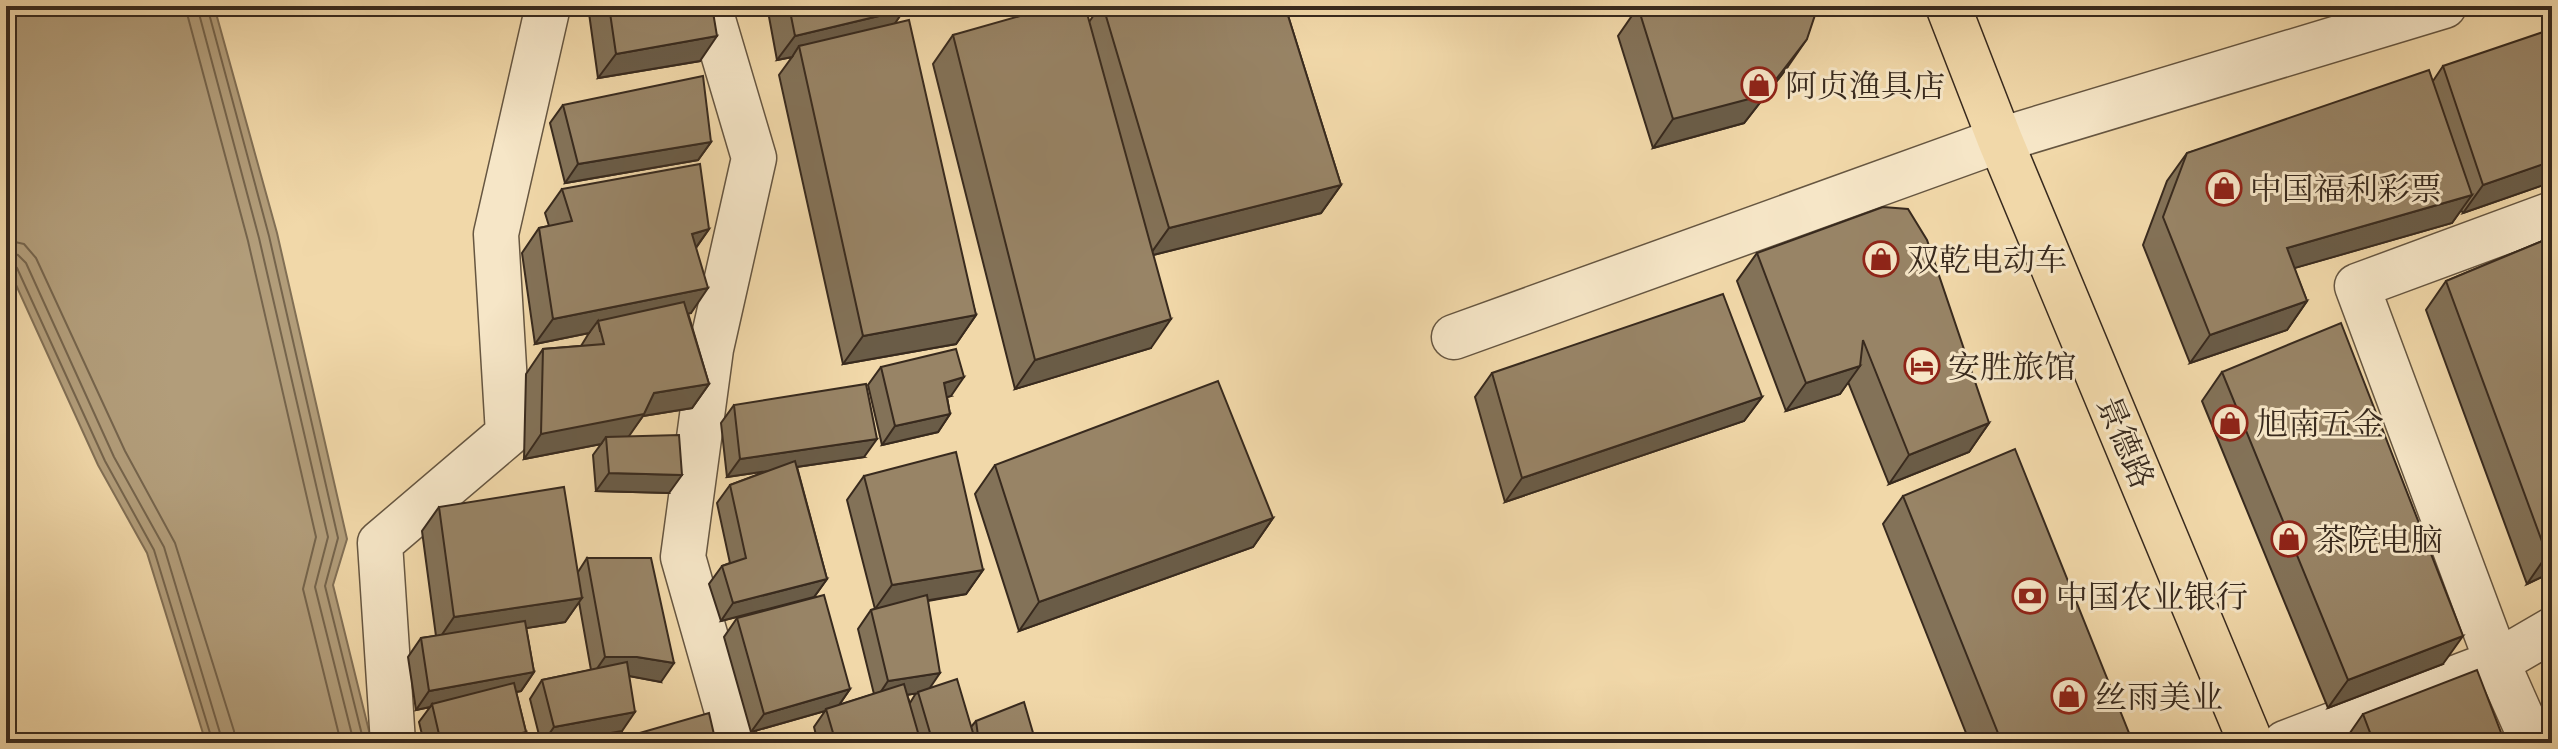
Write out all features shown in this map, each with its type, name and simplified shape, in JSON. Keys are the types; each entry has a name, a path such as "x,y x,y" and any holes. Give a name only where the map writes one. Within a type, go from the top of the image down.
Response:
{"main road":[{"name":"景德路","path":"1948,6 2000,140 2251,743"}],"street":[{"path":"393,743 380,543 508,434 496,234 548,6"},
{"path":"709,6 754,158 711,349 683,557 736,743"},
{"path":"1454,337 2000,140 2444,6"},
{"path":"2533,743 2497,662 2357,286 2552,214"},
{"path":"2285,743 2497,662 2552,630"}],"water":[{"path":"6,6 214,6 277,233 347,539 333,585 372,743 206,743 147,553 98,465 6,263"}],"building":[{"path":"609,6 712,6 717,36 616,54"},
{"path":"789,6 903,6 904,10 795,36"},
{"path":"1055,6 1085,6 1171,319 1035,360 953,35"},
{"path":"1103,6 1285,6 1341,185 1169,228"},
{"path":"1640,6 1818,6 1807,39 1764,95 1673,119"},
{"path":"909,20 976,315 863,336 799,46"},
{"path":"2552,29 2552,161 2483,185 2443,66"},
{"path":"2429,70 2472,195 2287,248 2307,301 2210,335 2163,217 2187,153"},
{"path":"703,76 711,142 578,164 563,105"},
{"path":"700,164 709,229 692,234 708,288 553,319 539,228 572,221 562,189"},
{"path":"1883,207 1908,209 1927,240 1989,423 1909,455 1863,340 1860,366 1806,383 1757,253"},
{"path":"2552,237 2552,553 2547,555 2446,281"},
{"path":"1723,294 1762,397 1522,478 1492,373"},
{"path":"684,302 709,384 654,393 644,414 541,434 543,349 604,344 598,321"},
{"path":"2341,323 2463,636 2348,680 2222,372"},
{"path":"956,349 964,377 944,383 950,414 895,426 881,367"},
{"path":"1218,381 1273,518 1039,602 995,465"},
{"path":"866,384 877,439 740,459 734,405"},
{"path":"679,435 682,475 609,473 606,437"},
{"path":"2015,449 2131,738 2119,743 2002,743 1903,496"},
{"path":"956,452 983,570 892,585 864,476"},
{"path":"795,461 827,579 733,603 722,566 746,558 730,485"},
{"path":"564,487 582,598 454,617 439,507"},
{"path":"587,558 651,558 674,663 637,657 605,657"},
{"path":"824,595 850,689 764,714 737,618"},
{"path":"927,595 940,673 888,681 871,610"},
{"path":"525,621 534,672 429,691 421,638"},
{"path":"627,662 635,712 554,727 542,680"},
{"path":"2477,670 2505,743 2374,743 2363,714"},
{"path":"957,679 976,743 933,743 918,692"},
{"path":"514,683 526,732 482,743 441,743 432,704"},
{"path":"904,684 921,743 836,743 826,709"},
{"path":"1024,702 1036,743 979,743 976,721"},
{"path":"709,713 716,743 605,743"},
{"path":"572,736 573,743 541,743"}],"place":[{"name":"阿贞渔具店","path":"1759,85"},
{"name":"中国福利彩票","path":"2224,188"},
{"name":"双乾电动车","path":"1881,259"},
{"name":"安胜旅馆","path":"1922,366"},
{"name":"旭南五金","path":"2230,423"},
{"name":"茶院电脑","path":"2289,539"},
{"name":"中国农业银行","path":"2030,596"},
{"name":"丝雨美业","path":"2069,696"}]}
